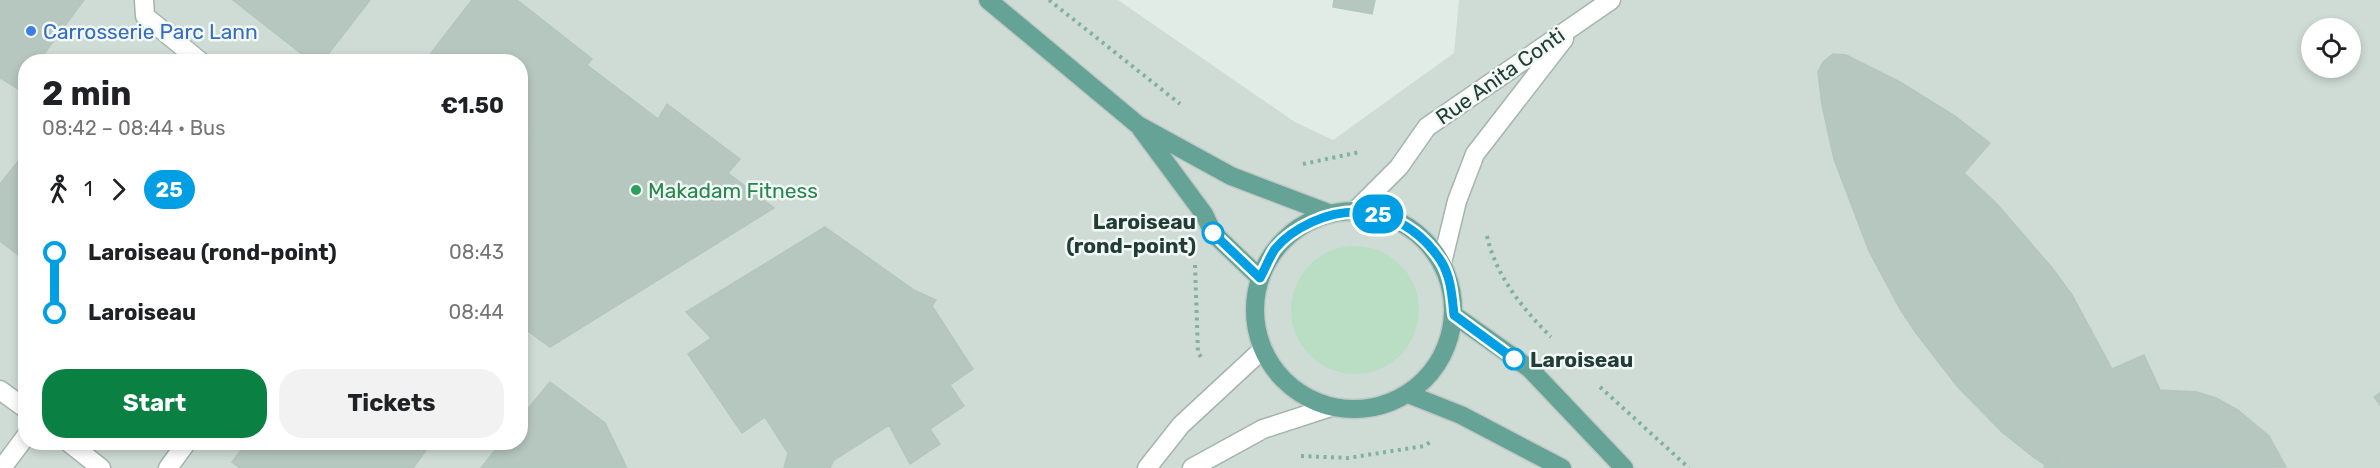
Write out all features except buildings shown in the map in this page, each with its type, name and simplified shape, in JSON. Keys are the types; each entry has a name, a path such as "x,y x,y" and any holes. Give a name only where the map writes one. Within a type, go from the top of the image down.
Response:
{"main road":[{"path":"988,0 1138,125 1231,176 1331,214"},
{"path":"1138,125 1204,214 1213,233 1260,278"},
{"path":"1355,211 1381,214 1405,225 1426,242 1442,263 1452,288 1454,315 1447,345 1431,373 1408,394 1384,405 1358,410 1331,407 1302,395 1279,375 1263,349 1256,325 1255,302 1260,278 1276,249 1301,227 1331,214 1355,211"},
{"path":"1454,315 1530,369 1624,468"},
{"path":"1408,394 1461,415 1562,468"}],"street":[{"path":"144,0 145,16 191,54"},
{"name":"Rue Anita Conti","path":"1355,211 1399,167 1427,127 1611,0"},
{"name":"Rue Anita Conti","path":"1442,263 1457,201 1475,154 1577,24"},
{"path":"1147,468 1181,425 1263,349"},
{"path":"0,390 18,403"},
{"path":"1192,468 1263,429 1331,407"},
{"path":"2,468 18,447"},
{"path":"78,450 101,468"},
{"path":"168,468 181,450"}],"path":[{"path":"1049,0 1189,111"},
{"path":"1294,166 1370,150"},
{"path":"1486,234 1490,252 1507,285 1532,317 1555,340"},
{"path":"1195,264 1198,353 1206,362"},
{"path":"1594,381 1689,468"},
{"path":"1293,453 1303,456 1348,458 1424,446 1438,437"}],"shaded area":[{"path":"0,0 1118,0 1295,122 1333,140 1454,53 1459,0 2380,0 2380,468 0,468"}],"green space":[{"path":"1355,246 1379,251 1400,265 1414,286 1419,310 1414,334 1400,355 1379,369 1355,374 1331,369 1310,355 1296,334 1291,310 1296,286 1310,265 1331,251"}],"bus line":[{"name":"25","path":"1213,233 1260,278 1276,249 1301,227 1331,214 1355,211 1381,214 1405,225 1426,242 1442,263 1452,288 1454,315 1514,359"}],"place":[{"name":"Carrosserie Parc Lann","path":"31,31"},
{"name":"Makadam Fitness","path":"636,190"},
{"name":"Laroiseau (rond-point)","path":"1213,233"},
{"name":"Laroiseau","path":"1514,359"}]}
